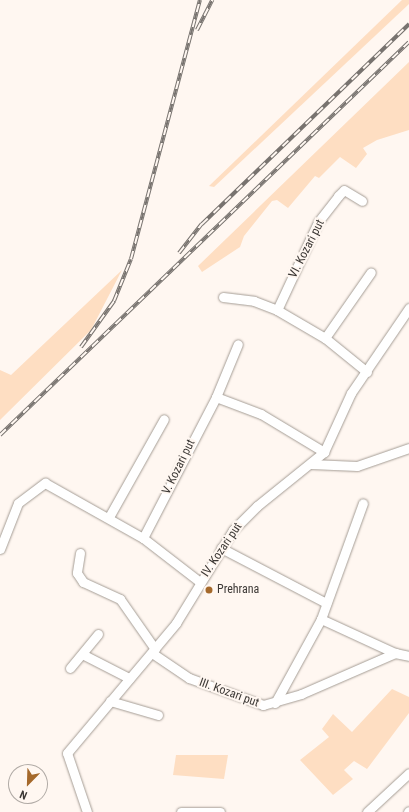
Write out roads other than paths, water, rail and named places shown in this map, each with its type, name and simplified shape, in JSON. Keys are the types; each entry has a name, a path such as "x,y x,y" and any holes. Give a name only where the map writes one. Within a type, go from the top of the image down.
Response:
{"street":[{"name":"VI. Kozari put","path":"277,310 318,222 338,196 344,190 362,201"},
{"path":"325,338 371,272"},
{"path":"223,297 254,301 277,310 325,338 367,372"},
{"name":"IV. Kozari put","path":"154,651 221,548 257,506 324,452 351,393 367,372 409,308"},
{"name":"V. Kozari put","path":"143,538 216,397 238,344"},
{"path":"216,397 261,414 324,452"},
{"path":"109,517 164,419"},
{"path":"311,464 357,466 409,448"},
{"path":"0,549 18,503 45,483 109,517 143,538 200,582"},
{"path":"275,703 321,619 363,503"},
{"path":"221,548 326,603"},
{"path":"80,553 77,573 83,582 120,599 154,651 129,678 67,754 87,812"},
{"path":"321,619 395,653 409,656"},
{"path":"70,668 84,655 98,634"},
{"name":"III. Kozari put","path":"154,651 190,678 254,704 275,703 395,653"},
{"path":"84,655 129,678"},
{"path":"110,701 158,715"},
{"path":"367,812 409,773"},
{"path":"180,812 220,812"}],"railway":[{"path":"81,347 114,301 131,259 200,0"},
{"path":"197,30 212,0"},
{"path":"179,253 202,224 409,24"},
{"path":"0,435 409,42"}],"place":[{"name":"Prehrana","path":"209,590"}]}
